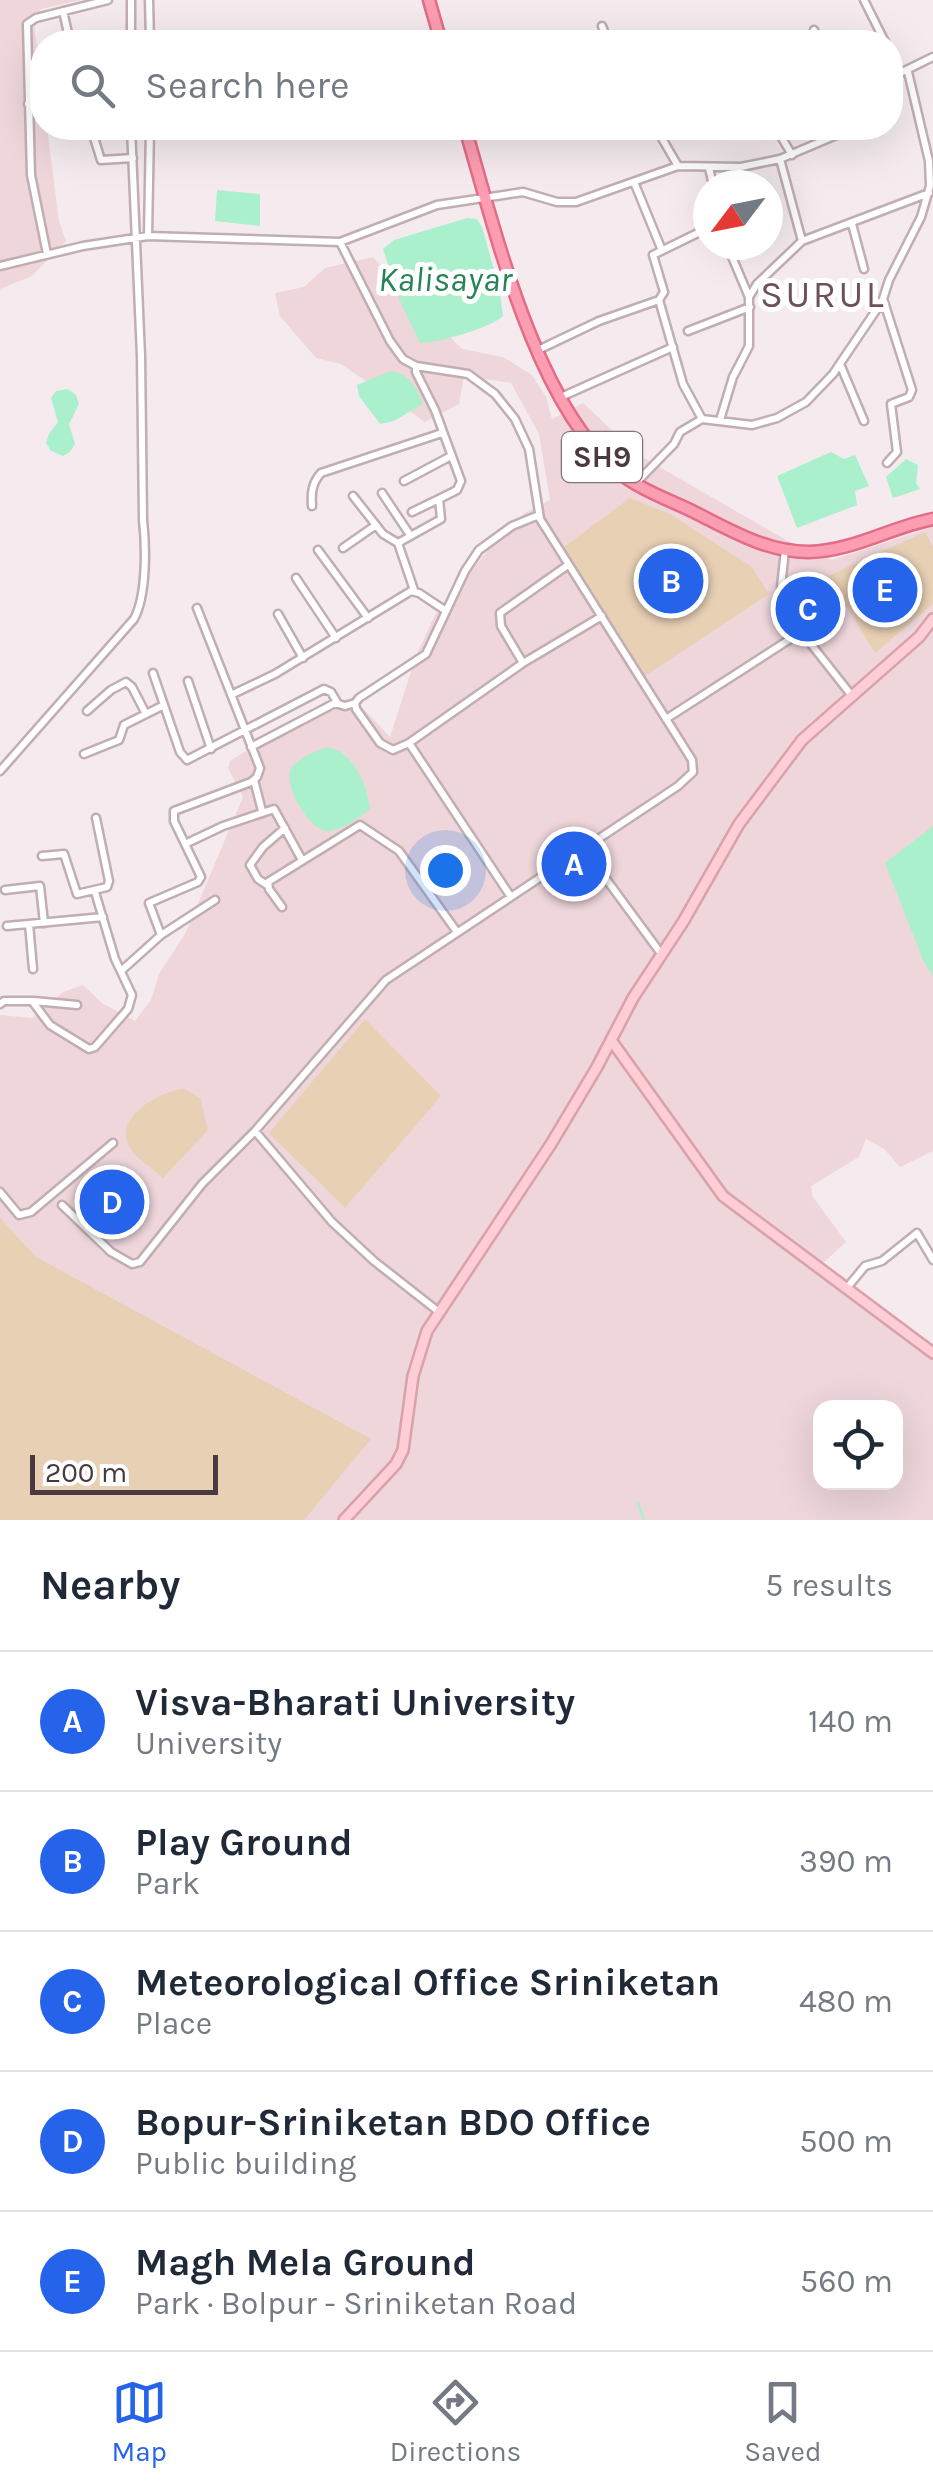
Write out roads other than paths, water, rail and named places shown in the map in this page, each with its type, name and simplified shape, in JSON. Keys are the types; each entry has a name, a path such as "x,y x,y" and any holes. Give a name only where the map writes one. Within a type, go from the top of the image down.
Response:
{"main road":[{"path":"429,0 438,30"},
{"name":"SH9","path":"469,140 536,352 596,452 619,474 754,542 785,550 812,552 851,546 933,519"},
{"path":"344,1520 400,1456 418,1351 439,1312 551,1144 632,998 748,812 802,740 919,637 933,619"},
{"path":"611,1040 723,1196 933,1354"}],"street":[{"path":"46,254 31,175 26,24 28,20 108,0"},
{"path":"131,0 131,30"},
{"path":"149,0 150,30"},
{"path":"864,0 879,30"},
{"path":"63,11 67,30"},
{"path":"602,26 604,30"},
{"path":"903,74 933,57"},
{"path":"636,483 674,444 680,432 702,419 752,425 787,413 812,397 840,364 884,299 889,280 931,192 930,169 908,72"},
{"path":"94,140 101,160 133,158"},
{"path":"0,771 138,614 146,545 132,140"},
{"path":"148,236 150,140"},
{"path":"663,140 678,166"},
{"path":"783,140 792,155"},
{"path":"0,266 136,236 340,242 425,209 523,192 557,202 576,202 678,166 741,167 780,159 826,140"},
{"path":"780,159 802,241"},
{"path":"634,182 661,248"},
{"path":"749,297 802,241 931,192"},
{"path":"852,224 864,269"},
{"path":"536,352 599,321 659,300 664,292 653,255 693,234"},
{"path":"62,1205 112,1252 132,1264 140,1262 202,1184 256,1131 386,980 692,774 692,760 539,515 524,432 504,404 468,374 416,366 396,352 340,242"},
{"path":"720,420 733,376 749,346 749,297 733,260"},
{"path":"884,299 912,390 908,397 891,404 898,447 887,463"},
{"path":"659,300 683,384 702,419"},
{"path":"688,330 750,307"},
{"path":"561,397 674,348"},
{"path":"840,364 864,421"},
{"path":"412,512 460,487 416,366"},
{"path":"312,506 311,493 321,473 442,434"},
{"path":"404,480 451,456"},
{"path":"382,493 410,534"},
{"path":"353,496 376,526 398,543 414,590 446,612"},
{"path":"398,543 441,519 439,499"},
{"path":"153,673 184,758 191,759 212,749 324,689 344,706 355,703 426,654 479,550 512,526 539,515"},
{"path":"342,548 376,526"},
{"path":"318,550 368,618"},
{"path":"785,550 781,587 792,620 853,697"},
{"path":"523,663 500,626 500,613 568,565"},
{"path":"296,578 336,638"},
{"path":"233,694 303,658 414,590"},
{"path":"197,608 260,768 254,780 262,812"},
{"path":"278,614 303,658"},
{"path":"355,703 386,748 393,750 410,743 523,663 602,616"},
{"path":"666,719 802,632"},
{"path":"188,681 212,749"},
{"path":"87,711 126,682 146,714"},
{"path":"251,747 337,702"},
{"path":"84,754 119,740 123,726 164,705"},
{"path":"410,743 511,897"},
{"path":"161,935 149,903 198,882 201,877 174,821 174,811 254,780"},
{"path":"185,844 274,809 302,860"},
{"path":"42,856 64,854 76,892 95,892 107,887 96,818"},
{"path":"267,885 354,826 365,827 400,851 457,932"},
{"path":"282,907 250,865 285,828"},
{"path":"584,848 662,954"},
{"path":"5,890 38,884 44,924"},
{"path":"32,1001 50,1025 92,1048 132,1002 95,892"},
{"path":"121,971 161,935 215,900"},
{"path":"6,926 103,917"},
{"path":"29,924 33,969"},
{"path":"0,1004 32,1001 77,1005"},
{"path":"256,1131 332,1222 439,1312"},
{"path":"0,1192 18,1216 31,1212 114,1142"},
{"path":"846,1289 864,1266 882,1262 917,1233 933,1260"}],"water":[{"path":"217,190 260,194 260,226 215,221"},
{"name":"Kalisayar","path":"467,218 477,219 482,227 503,316 463,334 420,343 400,301 383,249 394,240"},
{"path":"391,371 412,382 423,404 394,421 380,424 359,396 357,385"},
{"path":"68,389 79,404 69,424 75,444 63,456 51,451 46,443 58,422 51,398 56,391"},
{"path":"831,452 844,459 855,455 869,486 855,491 857,505 797,528 777,476"},
{"path":"906,459 918,465 916,483 920,489 893,498 886,477"},
{"path":"327,747 345,755 358,770 370,809 345,826 327,831 305,815 293,794 290,774 299,761"},
{"path":"933,826 933,976 885,863"}],"waterway":[{"path":"638,1503 644,1520"}],"place":[{"name":"Play Ground","path":"671,581"},
{"name":"Magh Mela Ground","path":"885,590"},
{"name":"Meteorological Office Sriniketan","path":"808,609"},
{"name":"Visva-Bharati University","path":"574,864"},
{"name":"Bopur-Sriniketan BDO Office","path":"112,1202"}],"district":[{"name":"SURUL","path":"823,294"}]}
